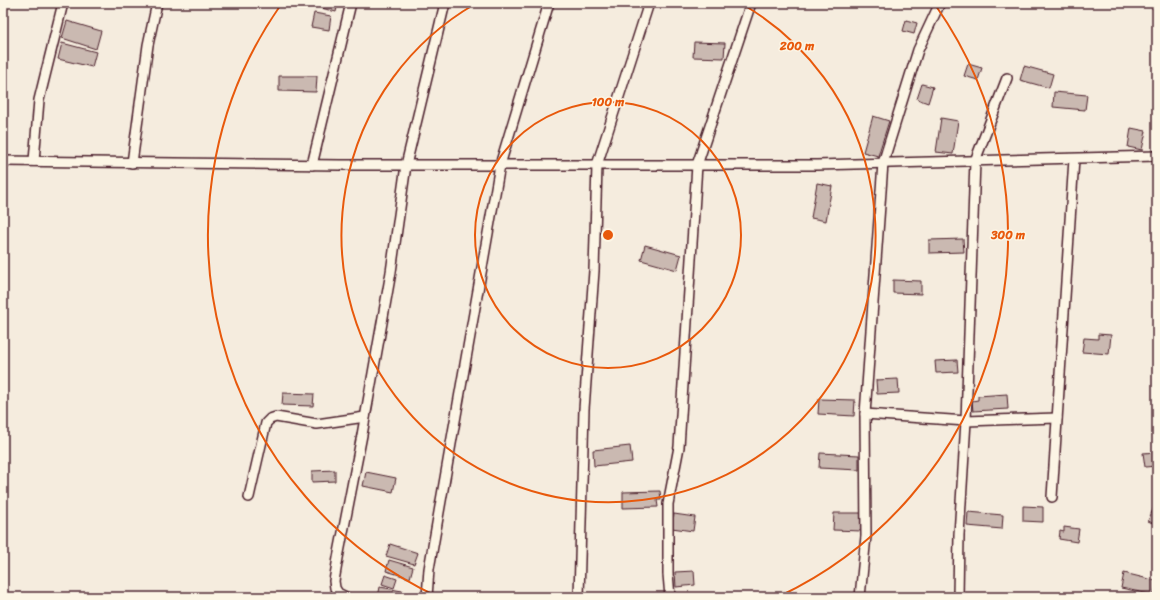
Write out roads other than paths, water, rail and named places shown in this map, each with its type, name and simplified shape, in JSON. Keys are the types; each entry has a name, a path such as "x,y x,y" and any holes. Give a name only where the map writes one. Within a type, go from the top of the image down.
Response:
{"street":[{"path":"34,161 39,100 62,3"},
{"path":"132,163 148,45 157,3"},
{"path":"312,165 351,3"},
{"path":"346,597 338,593 334,581 366,417 391,272 406,165 445,3"},
{"path":"427,597 429,569 500,165 549,3"},
{"path":"579,597 584,410 594,271 597,164 649,3"},
{"path":"670,597 668,574 668,504 679,446 696,165 751,3"},
{"path":"860,597 866,536 865,414 884,163 918,50 940,3"},
{"path":"958,597 959,535 966,421 975,161 1007,78"},
{"path":"3,161 312,165 696,165 884,163 1157,156"},
{"path":"1052,497 1074,159"},
{"path":"865,414 966,421 1057,418"},
{"path":"249,497 266,423 270,419 276,417 317,424 366,417"}]}
